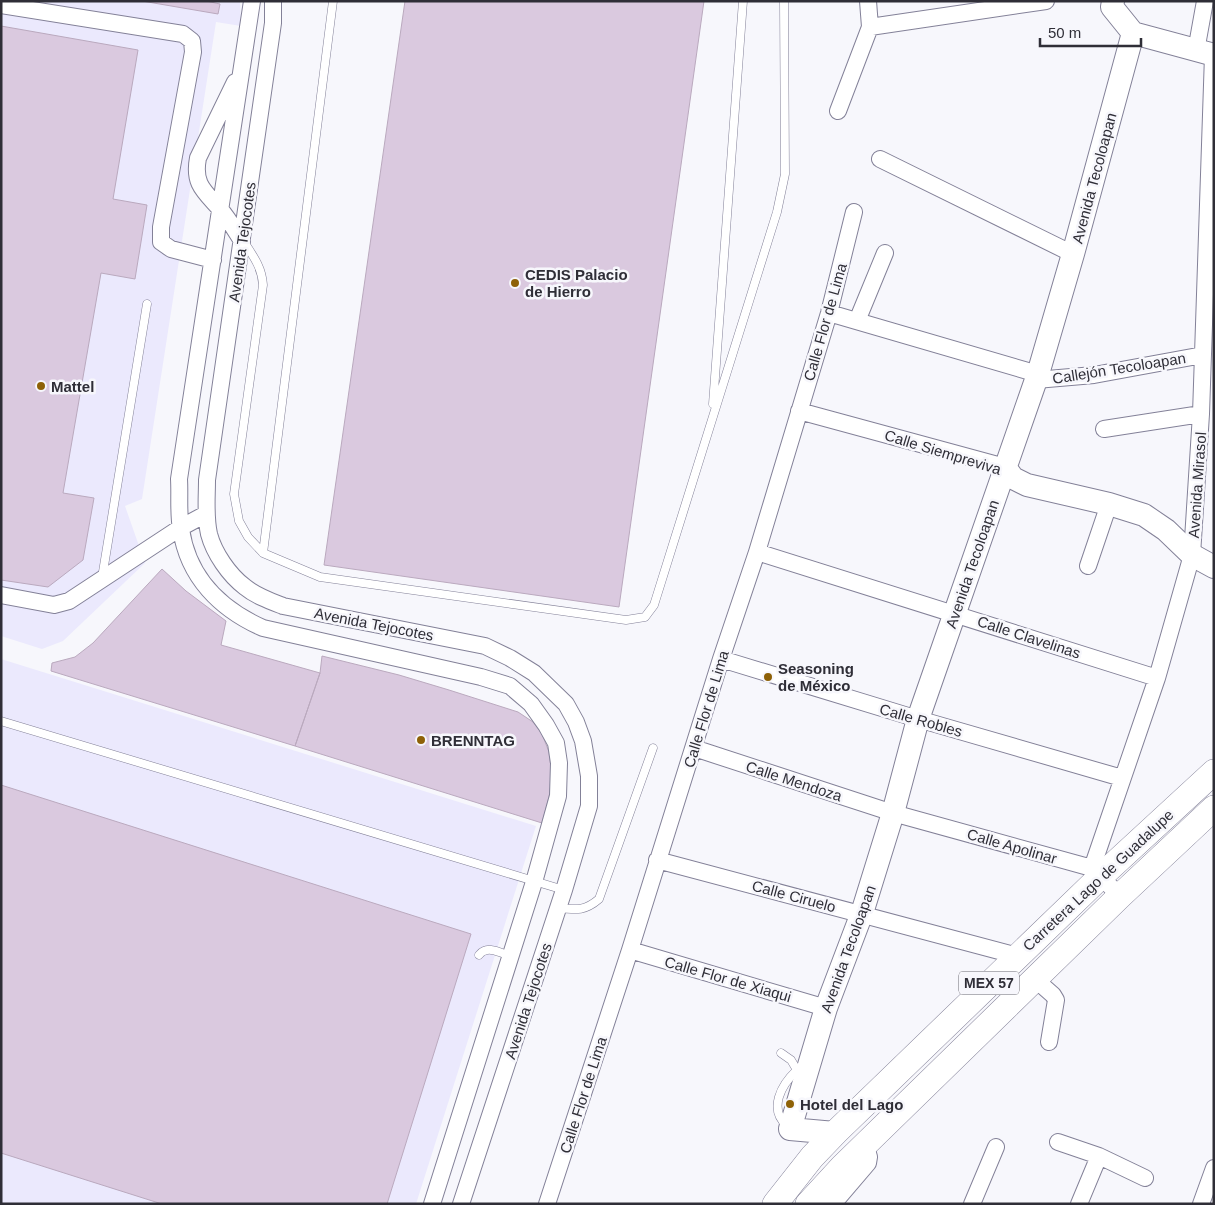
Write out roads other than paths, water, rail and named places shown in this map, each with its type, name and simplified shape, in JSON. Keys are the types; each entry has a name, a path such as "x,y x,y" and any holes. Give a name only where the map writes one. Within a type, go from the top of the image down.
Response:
{"main road":[{"name":"Carretera Lago de Guadalupe","path":"775,1204 812,1157 835,1132 1018,956 1096,873 1214,772"},
{"name":"Carretera Lago de Guadalupe","path":"808,1204 863,1147 1120,896 1214,808"}],"street":[{"name":"Avenida Tejocotes","path":"252,1 180,478 180,528 184,548 192,568 225,606 243,619 263,628 510,686 531,704 546,725 556,743 559,763 558,796 534,882 432,1204"},
{"name":"Avenida Tejocotes","path":"274,1 273,23 207,480 206,514 209,534 216,553 245,587 262,598 283,606 485,646 510,658 534,673 566,704 576,722 583,741 589,776 589,806 564,890 461,1204"},
{"path":"838,111 870,27 868,1"},
{"path":"870,27 1046,1"},
{"name":"Avenida Mirasol","path":"1096,873 1122,778 1157,678 1192,554 1210,221 1208,54 1205,1"},
{"path":"1111,3 1133,33 1208,54"},
{"path":"1,6 183,34 192,40 193,52 161,227 162,242 171,250 213,260"},
{"name":"Avenida Tecoloapan","path":"790,1129 801,1073 862,913 893,813 918,720 1037,377 1073,254 1133,33"},
{"path":"242,68 198,158 196,168 197,180 205,193 220,209 242,241"},
{"path":"880,159 1073,254"},
{"name":"Calle Flor de Lima","path":"548,1204 721,659 757,552 829,313 854,212"},
{"path":"857,321 885,253"},
{"path":"829,313 1037,377"},
{"name":"Callejón Tecoloapan","path":"1037,377 1094,375 1203,355"},
{"name":"Calle Siempreviva","path":"799,411 1005,467 1013,478 1027,485 1109,504 1144,515 1166,530 1192,554 1214,567"},
{"path":"1104,429 1201,414"},
{"path":"1088,566 1109,504"},
{"path":"1,595 54,605 69,601 180,528 206,514"},
{"name":"Calle Clavelinas","path":"757,552 1157,678"},
{"name":"Calle Robles","path":"721,659 918,720 1122,778"},
{"name":"Calle Mendoza","path":"694,748 893,813"},
{"name":"Calle Apolinar","path":"893,813 1096,873 1120,896"},
{"name":"Calle Ciruelo","path":"657,860 1018,956"},
{"name":"Calle Flor de Xiaqui","path":"630,950 826,1008"},
{"path":"1036,980 1053,994 1056,1000 1049,1042"},
{"path":"790,1129 835,1132"},
{"path":"790,1129 812,1157"},
{"path":"1058,1142 1096,1162 1145,1178"},
{"path":"837,1203 868,1163 868,1150 863,1147"},
{"path":"972,1204 996,1147"},
{"path":"1079,1204 1096,1162"},
{"path":"1201,1204 1214,1168"}],"lane":[{"path":"263,553 333,1"},
{"path":"712,419 743,1"},
{"path":"242,241 258,263 263,285 234,494 239,521 248,537 263,553 320,577 626,620 645,616 654,605 777,212 785,174 784,1"},
{"path":"102,579 147,304"},
{"path":"1,721 564,890"},
{"path":"558,908 576,910 590,907 599,899 653,748"},
{"path":"478,955 482,950 488,949 510,956"},
{"path":"781,1053 791,1060 801,1073"}],"place":[{"name":"CEDIS Palacio de Hierro","path":"515,283"},
{"name":"Mattel","path":"41,386"},
{"name":"Seasoning de México","path":"768,677"},
{"name":"BRENNTAG","path":"421,740"},
{"name":"Hotel del Lago","path":"790,1104"}]}
